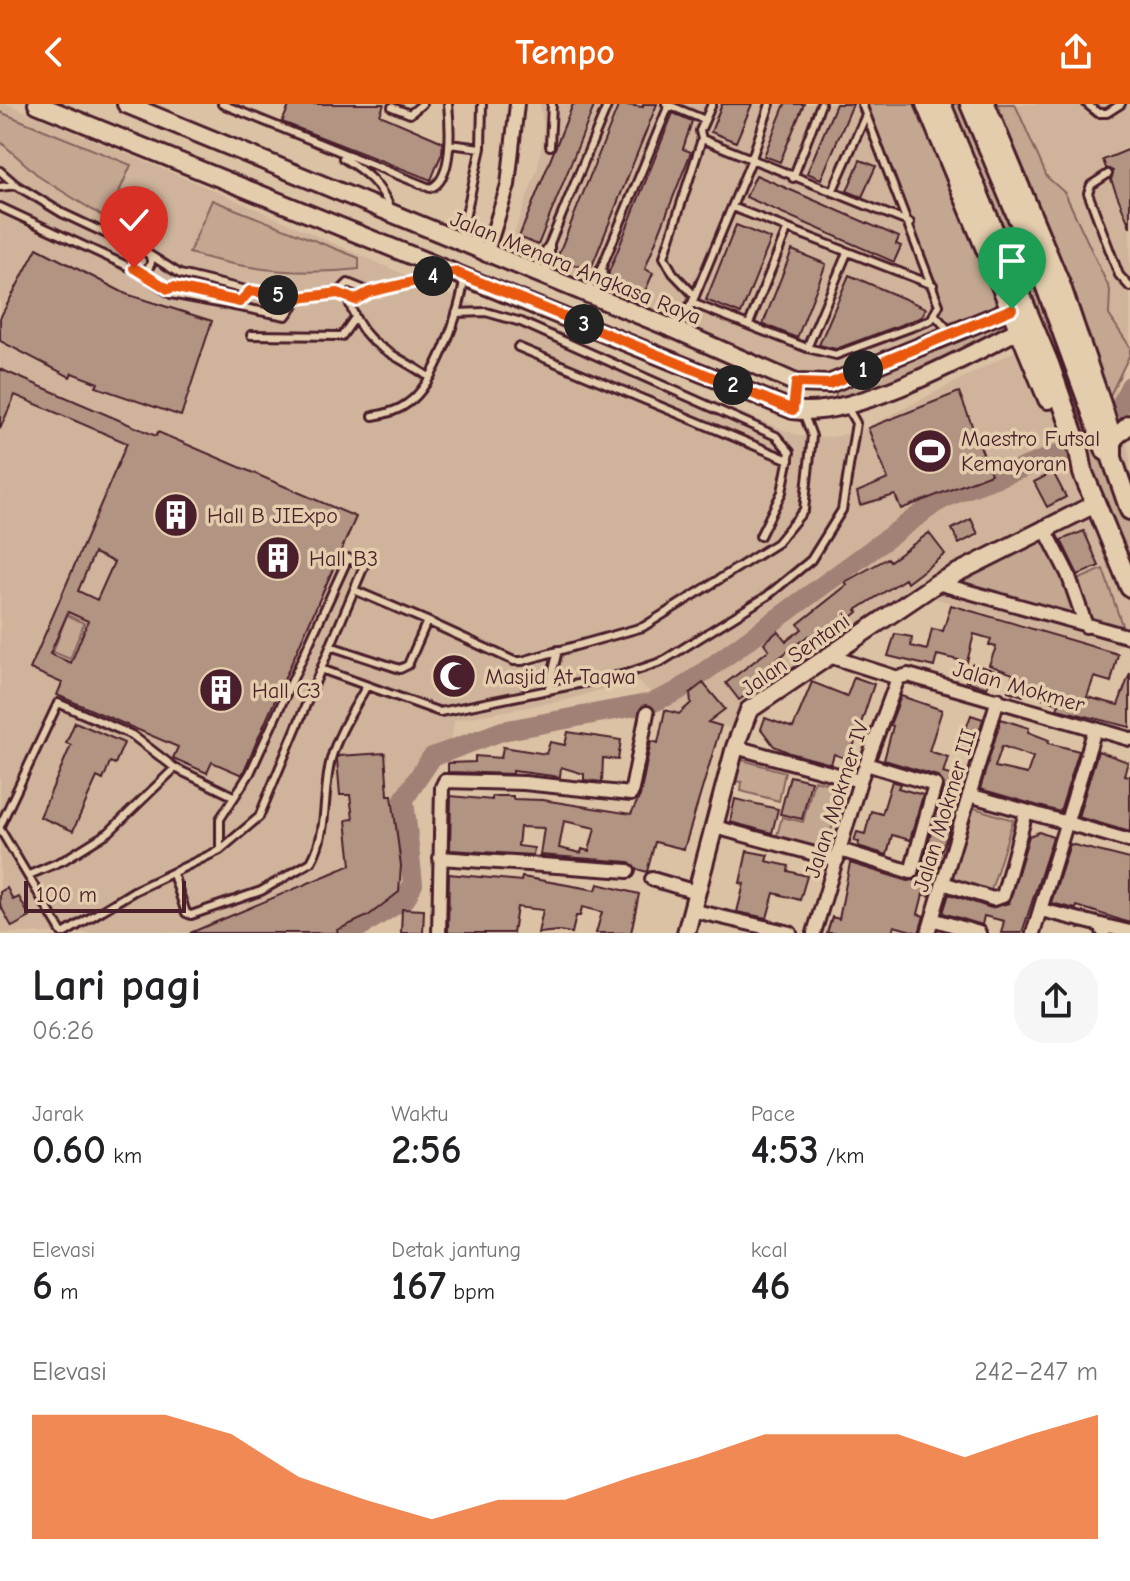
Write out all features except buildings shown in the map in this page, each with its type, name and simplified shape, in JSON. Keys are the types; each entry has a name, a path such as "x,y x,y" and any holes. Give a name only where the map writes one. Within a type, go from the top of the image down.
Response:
{"main road":[{"path":"926,104 1049,364 1070,443"},
{"path":"941,104 1012,309 1130,587"},
{"path":"970,104 1039,268 1129,501"},
{"path":"985,104 1060,284 1096,412"},
{"path":"1039,268 1060,284"}],"street":[{"path":"37,104 798,411 839,407 940,370 1020,329"},
{"name":"Jalan Menara Angkasa Raya","path":"126,104 796,383 823,384 1012,309"},
{"path":"486,255 508,185 517,104"},
{"path":"459,243 461,274"},
{"path":"796,383 798,411"},
{"path":"823,384 839,407"},
{"path":"1108,441 1130,424"},
{"name":"Jalan Sentani","path":"686,933 735,747 749,710 937,583 1095,504"},
{"path":"1044,527 1068,574 1086,626"},
{"path":"937,583 1130,637"},
{"name":"Jalan Mokmer","path":"829,656 898,678 908,675 998,699 1130,739"},
{"name":"Jalan Mokmer IV","path":"814,933 860,781 898,678"},
{"name":"Jalan Mokmer III","path":"928,933 998,699"},
{"path":"439,933 445,781 524,783 631,794 647,713"},
{"path":"1033,933 1095,729"},
{"path":"735,747 860,781"},
{"path":"715,827 911,872 935,785 866,764"},
{"path":"969,795 1130,841"},
{"path":"943,883 993,899 1003,896 1026,812"},
{"path":"440,858 628,871"},
{"path":"652,879 696,892"},
{"path":"691,910 790,933"},
{"path":"1041,910 1104,930 1130,932"},
{"path":"932,919 979,933"}],"lane":[{"path":"222,104 430,188 437,186 442,179 449,144 448,104"},
{"path":"392,107 410,114 422,104"},
{"path":"459,243 481,148 482,104"},
{"path":"550,146 552,104"},
{"path":"538,275 608,104"},
{"path":"712,104 699,135 702,139 910,223"},
{"path":"674,330 693,300 751,161 770,104"},
{"path":"793,178 821,104"},
{"path":"702,139 664,257 673,273 693,300 807,348 842,355 931,320 939,305 862,104"},
{"path":"1087,104 1098,113 1107,113 1121,104"},
{"path":"589,297 592,278 602,267 668,105 705,120"},
{"path":"832,192 867,114"},
{"path":"449,144 481,148"},
{"path":"326,147 372,178 381,188 394,216"},
{"path":"0,171 16,185 110,238 145,252 180,274 250,291 299,298 338,293 348,283 370,292"},
{"path":"1108,174 1091,185 1088,193 1119,275 1130,287"},
{"path":"0,187 16,185"},
{"path":"0,207 138,271 171,294 286,316 299,298"},
{"path":"732,207 933,285"},
{"path":"749,324 787,230"},
{"path":"138,251 145,252 150,256 150,265 138,271 132,265 132,258 138,251"},
{"path":"807,348 847,253"},
{"path":"338,293 355,300 370,292 461,274 456,313 429,377 410,402 391,413 373,416"},
{"path":"168,289 173,287 240,302 250,291"},
{"path":"348,299 354,319 369,340 429,377"},
{"path":"456,313 486,312 521,322 776,436 786,444 790,452 789,460 782,492 760,536"},
{"path":"935,315 948,335"},
{"path":"251,335 342,336 354,319"},
{"path":"518,347 789,460"},
{"path":"321,669 440,712 622,675 661,662 767,596 811,560 842,510 856,423 839,407"},
{"path":"354,590 514,661 602,641 643,627 777,543 804,510 812,436 798,411"},
{"path":"220,850 220,819 250,773 348,558 364,566 259,817 220,850 134,891 64,933 0,827 58,703 132,735 175,768 233,796"},
{"path":"330,646 400,669 408,665 427,621"},
{"path":"548,691 558,650"},
{"path":"173,874 186,913 191,915 261,891 311,862 322,832 325,785 331,759 341,731 366,687"},
{"path":"29,875 64,860 109,832 175,768"}],"shaded area":[{"path":"0,104 7,104 204,186 444,292 799,436 833,437 862,430 1087,314 989,104 1130,104 1130,354 1115,381 1130,459 1130,637 1112,651 931,597 742,730 684,720 636,680 566,700 454,720 451,750 432,757 404,799 413,884 404,900 350,933 0,933"},
{"path":"540,104 927,104 1012,309 829,383 795,383 510,245 538,166 544,131"},
{"path":"862,104 927,104 1020,329 840,406 832,385 951,334 936,314 940,305 914,227"},
{"path":"941,104 970,104 1130,510 1130,587"},
{"path":"985,104 1015,104 1047,177 1065,193 1110,290 1109,315 1130,347 1130,354 1103,410"},
{"path":"0,112 131,165 107,219 41,178 0,141"},
{"path":"212,200 359,258 359,269 316,272 273,270 231,264 189,253"},
{"path":"1041,536 1066,585 1103,569 1125,634 956,581"},
{"path":"67,615 84,623 70,659 53,652"},
{"path":"739,759 785,772 779,801 741,791 742,782 731,781"},
{"path":"814,780 843,787 825,853 776,839 782,817 803,822"},
{"path":"971,807 1013,820 989,897 947,884"}],"waterway":[{"path":"350,933 406,898 413,884 404,799 432,757 502,731 652,703 678,691 937,502 1069,449 1089,437 1112,421 1130,386"}],"place":[{"name":"Maestro Futsal Kemayoran","path":"930,451"},
{"name":"Hall B JIExpo","path":"176,515"},
{"name":"Hall B3","path":"278,558"},
{"name":"Masjid At Taqwa","path":"454,676"},
{"name":"Hall C3","path":"221,690"}],"route":[{"path":"134,268 168,289 173,287 240,302 250,291 299,298 338,293 355,300 370,292 455,272 793,410 796,383 829,384 1012,309"}]}
